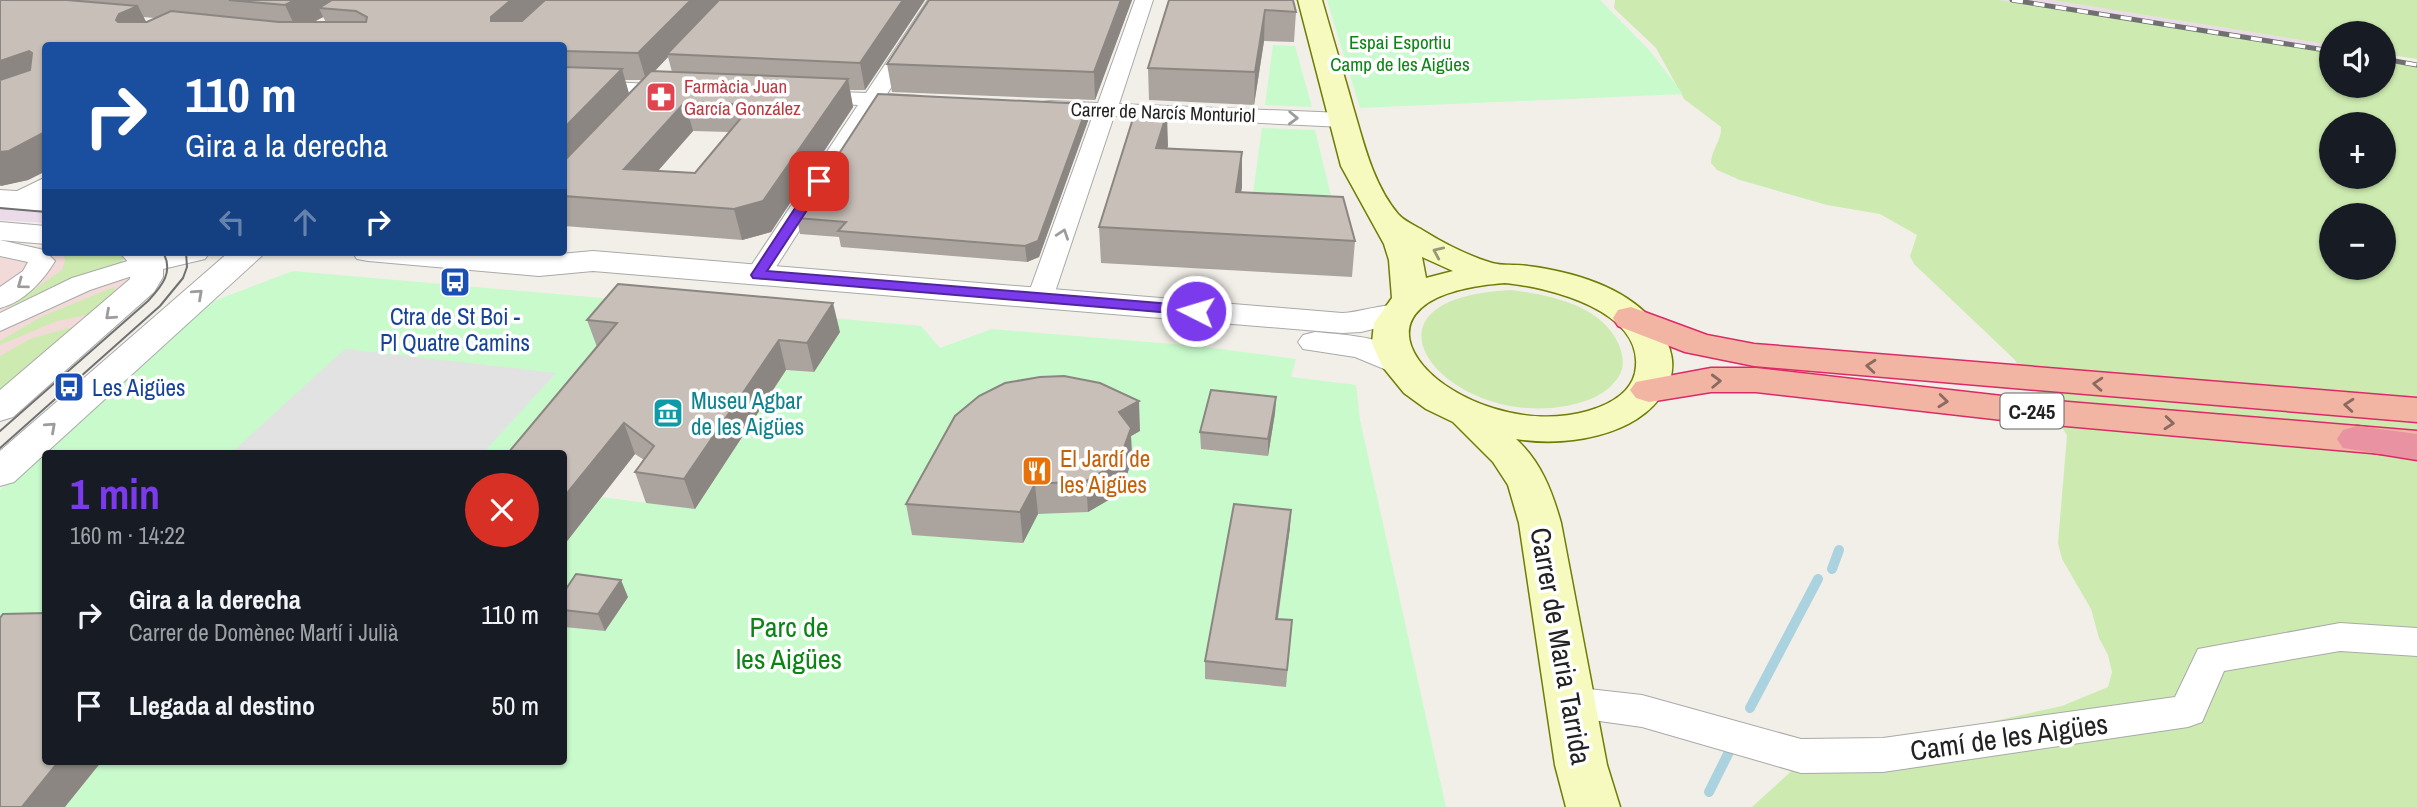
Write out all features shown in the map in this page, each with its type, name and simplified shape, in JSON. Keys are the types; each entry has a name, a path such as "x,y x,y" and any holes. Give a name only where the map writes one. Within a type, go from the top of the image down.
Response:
{"highway":[{"name":"C-245","path":"1631,318 1698,344 1754,355 2417,410"},
{"name":"C-245","path":"1649,390 1711,380 1756,380 2020,410 2357,439"},
{"path":"2357,439 2417,445"}],"main road":[{"path":"1310,0 1360,177 1405,253 1411,282 1392,338 1401,365 1426,391 1464,412 1517,426 1571,427 1600,421 1625,411 1649,390 1656,374 1656,357 1645,333 1631,318 1609,302 1567,284 1521,274 1490,274 1438,284 1404,307"},
{"path":"1389,223 1428,248 1490,274"},
{"name":"Carrer de Maria Tarrida","path":"1464,412 1507,453 1529,485 1540,523 1581,765 1593,807"},
{"path":"1529,485 1532,471 1542,456 1571,427"}],"street":[{"path":"758,275 937,0"},
{"path":"1040,298 1144,0"},
{"path":"635,108 670,71"},
{"path":"567,86 694,92"},
{"path":"790,96 927,102"},
{"name":"Carrer de Narcís Monturiol","path":"1023,106 1343,120"},
{"path":"21,200 42,187"},
{"path":"4,246 42,236"},
{"path":"0,300 33,276 42,261 34,255 4,246"},
{"path":"0,473 229,266 244,256"},
{"path":"469,256 494,257 539,266 574,280 1340,344 1374,351 1401,365"},
{"path":"0,323 141,257 147,277 134,293 0,409"},
{"path":"539,266 593,261 1342,323 1404,307"},
{"name":"Camí de les Aigües","path":"1571,702 1642,711 1801,756 1883,755 2188,711 2211,659 2340,637 2417,642"}],"shaded area":[{"path":"1999,0 2051,0 2319,43 2319,51"},
{"path":"0,206 42,210 42,223 0,220"},
{"path":"0,244 42,247 42,256 99,256 133,273 133,286 0,407"},
{"path":"345,349 556,373 486,450 234,450"}],"green space":[{"name":"Espai Esportiu Camp de les Aigües","path":"1327,0 1600,0 1650,51 1683,94 1360,108"},
{"path":"1615,0 1999,0 2319,51 2319,98 2396,98 2396,64 2417,67 2417,807 1752,807 1799,764 2062,706 2108,687 2112,672 2091,609 2062,559 2058,543 2067,435 2014,359 1914,264 1910,256 1917,235 1880,214 1827,205 1740,180 1717,170 1711,163 1721,127 1684,99 1656,48 1614,8"},
{"path":"2051,0 2417,0 2417,59 2396,56 2396,21 2319,21 2319,43"},
{"path":"1273,45 1295,46 1312,107 1265,105"},
{"path":"1262,128 1315,130 1335,212 1251,208"},
{"path":"64,256 124,257 121,265 0,314 62,270"},
{"name":"Parc de les Aigües","path":"293,271 921,326 940,348 992,329 1197,346 1296,359 1291,377 1356,385 1360,420 1446,807 65,807 99,765 567,765 567,541 601,497 695,509 786,370 814,372 839,333 553,450 44,450 203,305","holes":["1102,412 1088,512 1038,514","1214,630 1285,687 1206,679"]},
{"path":"114,287 115,297 96,313 57,321 0,345 0,341 43,316"},
{"path":"1511,290 1573,304 1600,320 1611,331 1622,353 1622,369 1614,383 1596,397 1581,402 1566,406 1522,408 1483,398 1451,381 1429,359 1421,336 1430,315 1459,298"},
{"path":"82,324 0,394 0,356 30,339"},
{"name":"Parc de les Aigües","path":"42,452 42,641 0,665 0,490"}],"building":[{"path":"0,0 67,0 138,6 119,14 116,20 118,22 147,22 171,11 279,22 366,22 367,17 356,11 319,8 332,0 511,0 491,17 491,21 522,21 545,0 691,0 638,53 567,51 567,42 42,42 42,134 9,151 0,152 0,80 30,70 32,53 29,51 0,61"},
{"path":"229,0 295,0 285,5"},
{"path":"719,0 903,0 860,63 667,54"},
{"path":"929,0 1121,0 1094,72 887,64"},
{"path":"1169,0 1293,0 1296,12 1265,10 1255,72 1148,68"},
{"path":"567,67 622,69 567,125"},
{"path":"651,71 848,79 763,201 734,209 567,196 567,158","holes":["685,102 752,105 695,173 624,169"]},
{"path":"878,94 1088,104 1038,241 1025,246 838,231 846,222 797,218"},
{"path":"1135,112 1167,113 1156,148 1242,152 1236,192 1343,197 1355,241 1099,227"},
{"name":"Museu Agbar de les Aigües","path":"618,284 833,303 807,343 779,340 684,479 635,472 654,446 624,423 567,493 567,450 511,450 617,323 587,320"},
{"name":"El Jardí de les Aigües","path":"1064,376 1100,383 1139,401 1119,412 1131,428 1122,453 1110,467 1086,481 1035,484 1020,512 906,504 955,416 979,396 1005,383"},
{"path":"1211,390 1276,397 1268,439 1200,432"},
{"path":"1234,504 1291,510 1276,619 1292,620 1287,670 1205,661"},
{"path":"576,574 621,580 598,614 567,610 567,588"},
{"path":"42,613 42,765 56,765 22,807 0,807 0,618 3,614"}],"waterway":[{"path":"1832,569 1839,550"},
{"path":"1750,708 1818,579"},
{"path":"1709,792 1729,752"}],"tram line":[{"path":"0,208 42,212"},
{"path":"0,431 148,301 165,278 167,266 165,256"},
{"path":"0,448 160,306 183,278 187,267 186,256"}],"railway":[{"path":"2012,0 2319,49"},
{"path":"2396,61 2417,65"}],"place":[{"name":"Farmàcia Juan García González","path":"661,97"},
{"name":"Ctra de St Boi - Pl Quatre Camins","path":"455,282"},
{"name":"Les Aigües","path":"69,387"},
{"name":"Museu Agbar de les Aigües","path":"668,413"},
{"name":"El Jardí de les Aigües","path":"1037,471"}],"route":[{"path":"819,181 758,275 1196,311"}]}
